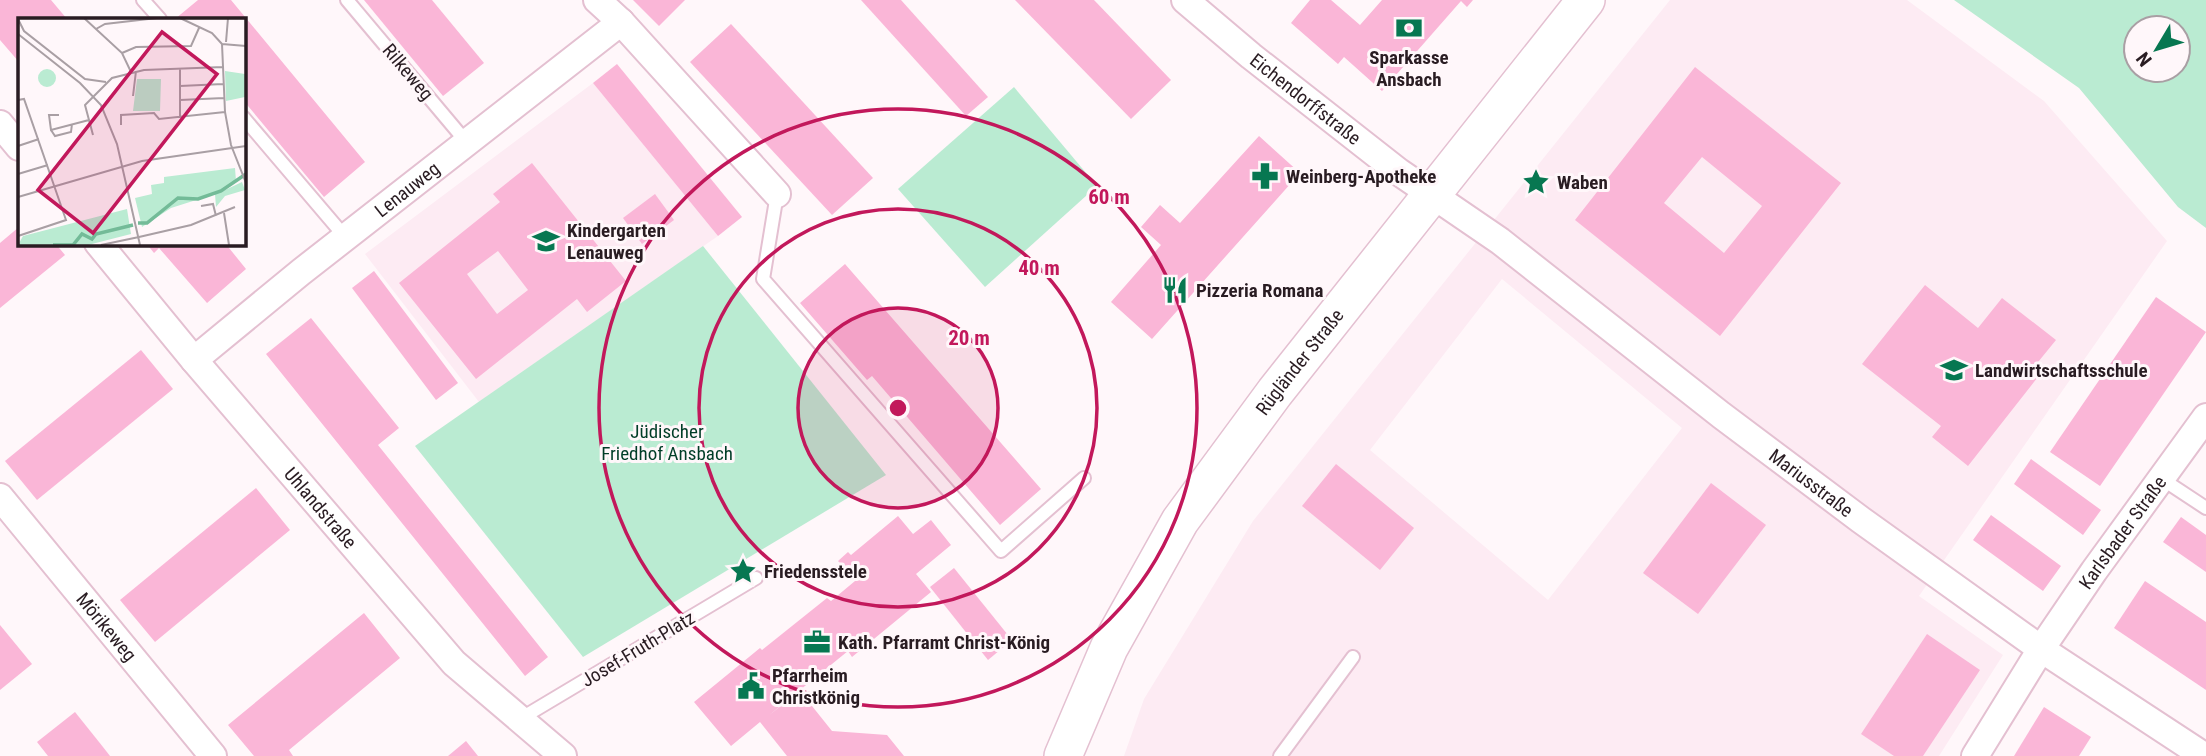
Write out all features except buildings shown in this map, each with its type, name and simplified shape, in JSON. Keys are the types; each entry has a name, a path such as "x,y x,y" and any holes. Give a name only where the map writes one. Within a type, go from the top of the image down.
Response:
{"main road":[{"name":"Rügländer Straße","path":"1063,756 1109,648 1180,521 1275,391 1586,0"}],"street":[{"path":"597,0 621,22 777,194"},
{"name":"Eichendorffstraße","path":"1185,0 1351,135 1399,172 1431,192"},
{"name":"Lenauweg","path":"194,359 621,22"},
{"path":"0,124 18,146"},
{"name":"Mariusstraße","path":"1431,192 1500,241 1721,415 1851,512 2041,649 2204,756"},
{"name":"Uhlandstraße","path":"100,245 454,663 563,756"},
{"name":"Karlsbader Straße","path":"1975,756 2041,649 2206,416"},
{"name":"Mörikeweg","path":"0,497 214,756"}],"lane":[{"path":"143,0 159,18"},
{"name":"Rilkeweg","path":"346,0 468,144"},
{"path":"245,119 346,238"},
{"path":"777,194 763,279 1001,551 1084,478"},
{"path":"2162,479 2206,508"},
{"name":"Josef-Fruth-Platz","path":"520,719 756,578"},
{"path":"1280,756 1353,657"}],"shaded area":[{"path":"1670,0 1907,0 2044,101 2167,241 1919,596 2003,655 1939,756 1124,756 1144,699 1253,521","holes":["1502,279 1682,428 1548,600 1370,450"]},
{"name":"Kindergarten Lenauweg","path":"593,83 718,236 479,402 365,254"}],"green space":[{"path":"1954,0 2206,0 2206,228 2178,207 2079,88"},
{"path":"1014,87 1097,186 985,287 898,189"},
{"name":"Jüdischer Friedhof Ansbach","path":"703,246 886,475 583,657 415,446"}],"place":[{"name":"Sparkasse Ansbach","path":"1409,28"},
{"name":"Weinberg-Apotheke","path":"1265,176"},
{"name":"Waben","path":"1536,182"},
{"name":"Kindergarten Lenauweg","path":"546,241"},
{"name":"Pizzeria Romana","path":"1175,290"},
{"name":"Landwirtschaftsschule","path":"1954,370"},
{"name":"Friedensstele","path":"743,571"},
{"name":"Kath. Pfarramt Christ-König","path":"817,642"},
{"name":"Pfarrheim Christkönig","path":"751,686"}]}
